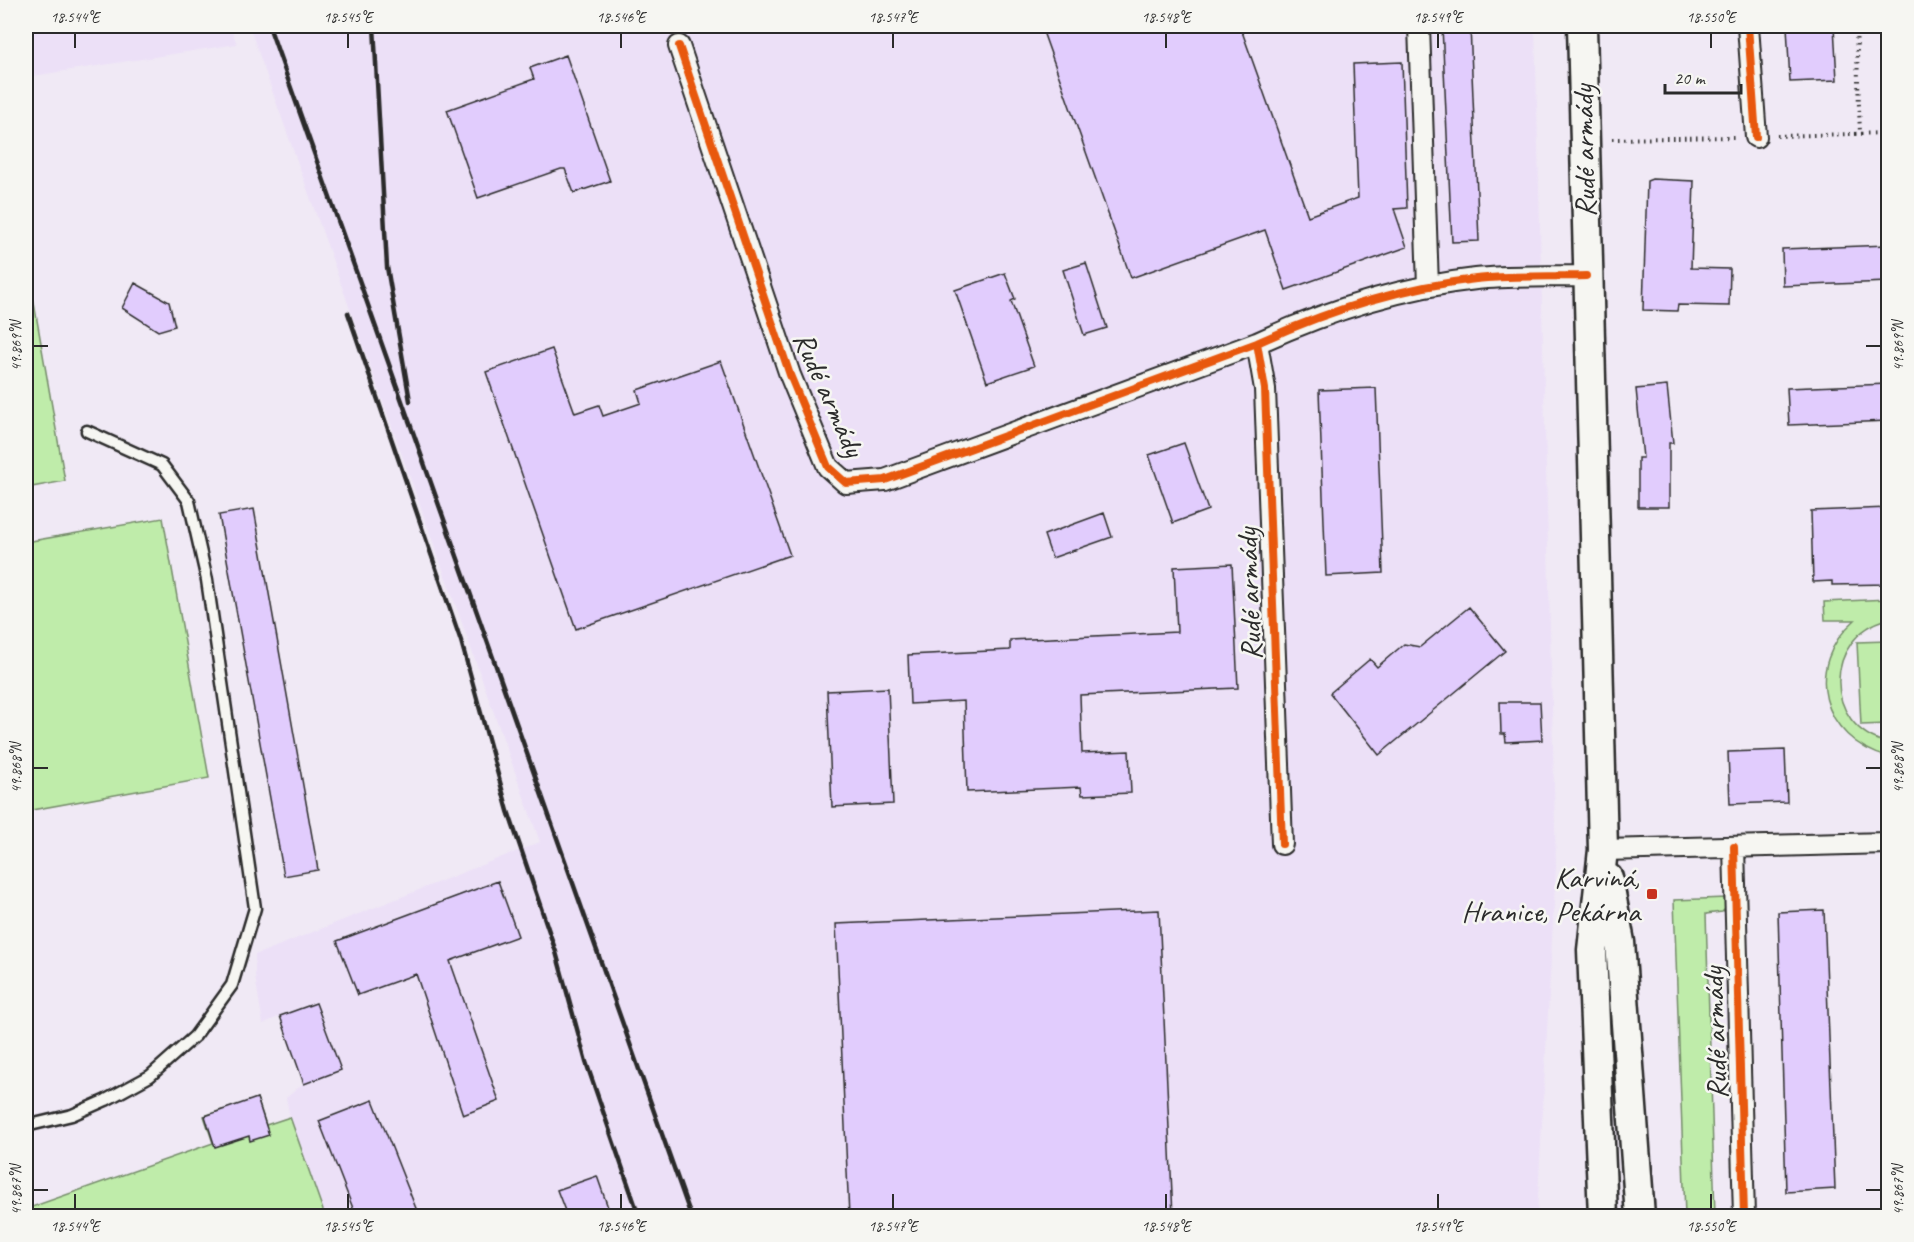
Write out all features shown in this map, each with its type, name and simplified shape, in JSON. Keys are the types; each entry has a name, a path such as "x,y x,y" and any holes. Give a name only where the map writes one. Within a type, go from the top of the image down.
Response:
{"main road":[{"name":"Rudé armády","path":"1582,26 1586,276 1603,850 1592,950 1603,1216"},
{"name":"Rudé armády","path":"1603,850 1620,942 1640,1216"}],"street":[{"path":"1419,26 1428,286"},
{"path":"1748,26 1756,137"},
{"name":"Rudé armády","path":"679,46 790,375 828,467 846,483 885,480 1257,343 1302,322 1428,286 1479,279 1586,276"},
{"name":"Rudé armády","path":"1257,343 1265,389 1282,844"},
{"path":"1603,850 1888,843"},
{"name":"Rudé armády","path":"1734,847 1744,1216"}],"lane":[{"path":"26,1126 72,1115 115,1095 150,1076 195,1036 232,985 255,909 207,579 189,501 162,465 87,431"}],"path":[{"path":"1856,26 1860,134"}],"shaded area":[{"path":"26,26 230,26 237,44 33,76 32,69 26,70"},
{"path":"249,26 1535,26 1556,866 1537,1216 325,1216 290,1117 286,1098 304,1083 280,1016 263,1024 255,976 255,955 540,842"}],"green space":[{"path":"26,257 65,481 26,488"},
{"path":"163,518 209,778 26,811 26,542"},
{"path":"1888,599 1888,619 1867,629 1851,643 1842,661 1839,681 1842,701 1851,719 1866,734 1888,743 1888,757 1865,748 1847,734 1834,718 1826,699 1824,679 1828,658 1838,638 1855,620 1825,620 1824,602"},
{"path":"1888,641 1888,724 1861,725 1857,642"},
{"path":"1726,898 1725,909 1722,912 1706,914 1715,1216 1685,1216 1674,900"},
{"path":"257,1098 266,1125 290,1117 325,1216 26,1216 26,1209 213,1143 204,1116 222,1110 223,1113"}],"building":[{"path":"1041,26 1240,26 1308,216 1358,198 1353,64 1402,62 1407,208 1394,209 1407,247 1286,290 1265,230 1131,278"},
{"path":"1442,26 1470,26 1479,241 1452,242"},
{"path":"1787,26 1834,26 1837,80 1790,82"},
{"path":"566,55 610,181 574,193 565,169 561,169 478,198 447,110 534,79 530,68"},
{"path":"1652,179 1694,181 1691,268 1730,269 1729,306 1678,305 1677,311 1643,310 1647,181"},
{"path":"1888,245 1888,282 1783,286 1782,249"},
{"path":"1086,263 1107,328 1084,335 1063,270"},
{"path":"1005,273 1015,299 1011,301 1034,366 987,382 955,290"},
{"path":"135,283 169,302 175,326 158,331 122,308"},
{"path":"552,349 575,413 599,405 603,416 641,403 637,390 721,361 790,555 576,629 486,372"},
{"path":"1888,384 1888,421 1789,425 1787,388"},
{"path":"1667,386 1673,443 1669,443 1669,507 1638,507 1638,458 1643,458 1636,389"},
{"path":"1376,388 1383,573 1326,576 1319,390"},
{"path":"1184,443 1208,510 1173,523 1149,455"},
{"path":"1888,508 1888,584 1832,585 1832,581 1813,582 1811,511"},
{"path":"254,509 318,870 284,876 219,515"},
{"path":"1104,513 1112,537 1052,558 1044,535"},
{"path":"1232,564 1238,688 1080,695 1082,753 1129,751 1131,793 1082,795 1081,787 967,792 964,701 910,704 908,655 1010,650 1010,640 1177,632 1174,567"},
{"path":"1469,607 1505,651 1379,755 1330,693 1370,659 1377,667 1404,644 1420,647"},
{"path":"888,688 893,804 832,807 827,691"},
{"path":"1500,702 1540,702 1542,740 1506,742 1505,734 1501,734"},
{"path":"1785,750 1787,802 1730,804 1728,752"},
{"path":"498,881 518,936 450,961 499,1101 463,1115 416,974 358,995 337,941"},
{"path":"1159,910 1173,1216 849,1216 836,924"},
{"path":"1824,910 1835,1189 1786,1192 1778,912"},
{"path":"316,1003 341,1070 304,1084 280,1016"},
{"path":"257,1098 269,1135 250,1141 249,1136 215,1147 205,1116"},
{"path":"373,1100 419,1216 356,1216 319,1121"},
{"path":"597,1176 611,1216 567,1216 557,1190"}],"railway":[{"path":"269,26 691,1216"},
{"path":"374,26 387,267 410,401"},
{"path":"348,313 461,641 508,811 556,952 586,1062 639,1216"}],"cycle path":[{"path":"1748,26 1756,137"},
{"path":"679,46 790,375 828,467 846,483 885,480 1364,302 1420,288 1476,279 1586,276"},
{"path":"1257,343 1265,389 1282,844"},
{"path":"1734,847 1744,1216"}],"place":[{"name":"Karviná, Hranice, Pekárna","path":"1652,894"}]}
